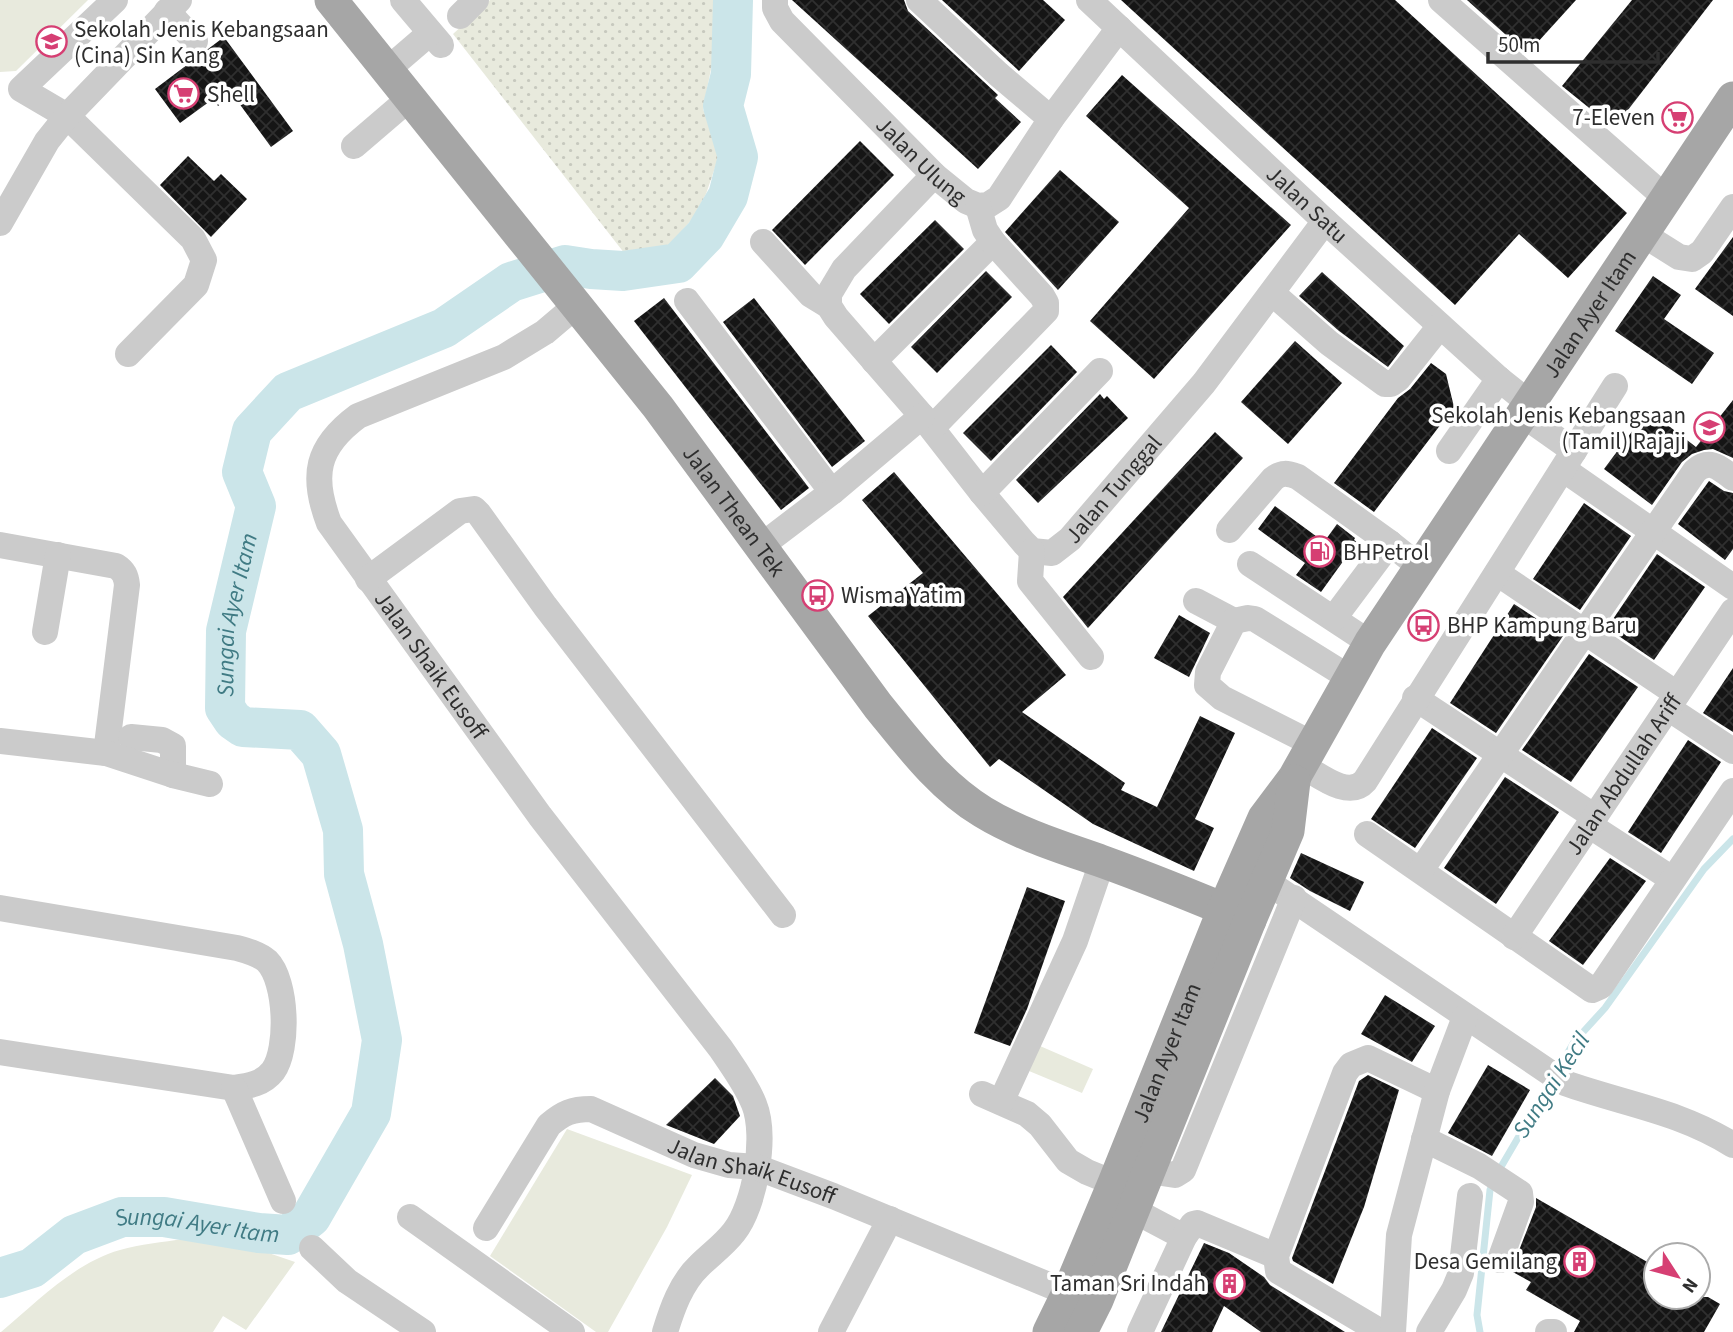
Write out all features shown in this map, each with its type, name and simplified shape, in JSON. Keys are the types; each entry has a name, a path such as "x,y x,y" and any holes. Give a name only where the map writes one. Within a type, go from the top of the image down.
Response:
{"main road":[{"name":"Jalan Thean Tek","path":"331,0 574,299 658,407 878,706 949,787 1000,822 1237,914"},
{"name":"Jalan Ayer Itam","path":"1049,1332 1237,914 1264,818 1303,762 1370,643 1728,111"},
{"name":"Jalan Ayer Itam","path":"1237,914 1266,881 1288,831 1303,762"},
{"name":"Jalan Ayer Itam","path":"1081,1332 1097,1300 1149,1171 1189,1112 1247,970 1237,914"}],"street":[{"path":"115,0 10,89 67,116 192,239 204,260 196,285 128,354"},
{"path":"387,69 435,39 403,0"},
{"name":"Jalan Ulung","path":"775,0 775,8 782,21 934,176 966,201 978,206 988,205 999,198 1051,120 1119,28"},
{"path":"919,0 1051,120"},
{"name":"Jalan Satu","path":"1089,0 1499,379 1568,460 1652,531 1733,587"},
{"path":"1441,0 1667,199"},
{"path":"0,223 47,141 67,116 173,6 195,41"},
{"path":"354,146 410,98"},
{"path":"829,306 829,294 844,270 934,176"},
{"path":"761,546 927,422 1046,311 1042,296 985,230 978,206"},
{"path":"1644,235 1679,257 1692,259 1702,252 1733,207"},
{"name":"Jalan Tunggal","path":"763,242 811,295 829,306 927,422 982,494 1032,551 1052,553 1070,539 1204,383 1325,221"},
{"path":"874,361 993,242"},
{"path":"1272,293 1329,343 1385,384 1391,384 1398,379 1440,326"},
{"name":"Jalan Shaik Eusoff","path":"574,299 545,332 503,357 358,416 340,429 321,459 318,480 320,500 329,523 540,816 743,1081 756,1107 761,1149 756,1167"},
{"path":"687,302 832,492"},
{"path":"982,494 1100,371"},
{"path":"1449,451 1499,379"},
{"path":"1234,621 1208,672 1207,685 1303,762 1348,789 1360,786 1615,386"},
{"path":"1421,870 1695,471 1706,464 1713,464 1728,475"},
{"path":"1229,530 1273,479 1280,474 1288,474 1297,477 1422,568"},
{"path":"368,579 460,511 474,509 545,606 783,915"},
{"path":"1335,618 1390,543"},
{"path":"0,545 116,566 126,577 106,753"},
{"path":"1032,551 1030,581 1091,657"},
{"path":"45,632 58,555"},
{"path":"1250,564 1370,643"},
{"path":"1497,573 1584,631 1733,751"},
{"path":"1196,601 1234,621 1255,619 1350,678"},
{"name":"Jalan Abdullah Ariff","path":"1514,937 1733,611"},
{"path":"1415,698 1500,754 1672,879"},
{"path":"131,737 162,740 173,746 173,775"},
{"path":"0,741 106,753 210,784"},
{"path":"1367,834 1587,988 1597,989 1733,791"},
{"path":"1102,862 1075,941 991,1098 1027,1114 1040,1125 1073,1165 1114,1183"},
{"path":"1266,881 1556,1077 1598,1094 1677,1116 1710,1130 1733,1145"},
{"path":"1247,970 1294,898"},
{"path":"0,908 237,948 259,955 269,963 281,989 284,1027 278,1062 273,1071 260,1082 234,1088 0,1052"},
{"path":"1393,1332 1399,1235 1437,1091 1465,1017"},
{"path":"1381,1332 1278,1271 1276,1255 1351,1065 1368,1058 1437,1091"},
{"path":"234,1088 283,1201"},
{"name":"Jalan Shaik Eusoff","path":"486,1228 549,1125 561,1114 573,1109 591,1109 694,1155 729,1165 756,1167 1068,1293"},
{"path":"1424,1139 1479,1166 1517,1189 1521,1197 1500,1259"},
{"path":"665,1332 685,1284 697,1268 735,1231 755,1187 756,1167"},
{"path":"1429,1332 1461,1273 1470,1196"},
{"path":"1133,1210 1184,1237"},
{"path":"410,1217 572,1332"},
{"path":"831,1332 890,1219"},
{"path":"1140,1332 1189,1226 1197,1223 1276,1255"},
{"path":"312,1248 347,1281 423,1332"},
{"path":"1548,1332 1554,1332"}],"shaded area":[{"path":"0,0 88,0 16,71 0,72"},
{"path":"490,0 714,0 714,54 703,109 720,153 706,194 693,218 668,247 625,254 453,34"},
{"path":"1040,1046 1093,1069 1082,1093 1029,1071"},
{"path":"567,1129 692,1175 667,1227 608,1332 596,1332 490,1256"},
{"path":"184,1239 248,1246 295,1262 246,1330 223,1316 213,1332 1,1332 57,1285 87,1264 128,1248"}],"building":[{"path":"792,0 904,0 908,11 998,95 995,98 1021,122 978,169"},
{"path":"942,0 1043,0 1065,20 1019,71"},
{"path":"1121,0 1395,0 1627,213 1568,278 1519,234 1455,305"},
{"path":"1467,0 1576,0 1527,54"},
{"path":"1632,0 1713,0 1614,128 1562,86"},
{"name":"Shell","path":"224,37 293,131 271,147 233,95 218,106 213,99 180,123 155,89"},
{"path":"1122,75 1291,225 1154,379 1090,321 1189,208 1086,116"},
{"path":"860,141 894,175 805,265 772,230"},
{"path":"188,156 214,181 221,174 247,199 211,237 160,185"},
{"path":"1060,170 1119,222 1058,290 1005,232"},
{"path":"935,220 964,249 889,324 860,294"},
{"path":"1733,237 1733,316 1695,289"},
{"path":"986,271 1012,297 937,373 911,347"},
{"path":"1322,272 1404,346 1388,367 1339,331 1299,296"},
{"path":"1653,276 1681,295 1664,319 1714,353 1692,384 1615,331"},
{"path":"664,298 809,488 781,510 634,321"},
{"path":"754,298 865,441 832,467 723,322"},
{"path":"1295,341 1342,383 1288,444 1241,402"},
{"path":"1051,345 1077,372 991,461 963,433"},
{"path":"1431,363 1446,374 1454,407 1374,512 1334,483 1398,398 1410,389"},
{"path":"1100,394 1104,399 1107,396 1128,418 1038,503 1016,480"},
{"path":"1733,400 1733,458 1713,449 1692,454 1682,462 1652,505 1604,469 1648,410 1696,447"},
{"path":"1215,432 1243,458 1088,628 1063,597"},
{"path":"894,472 1066,675 1022,712 1125,783 1121,790 1157,807 1200,716 1235,733 1195,819 1214,828 1194,871 1093,824 999,759 990,767 868,616 923,573 862,500"},
{"path":"1709,481 1724,491 1733,493 1733,549 1725,560 1678,524"},
{"path":"1584,503 1631,536 1580,610 1533,579"},
{"name":"BHPetrol","path":"1275,506 1324,542 1337,524 1355,538 1357,542 1321,592 1296,575 1305,563 1258,529"},
{"path":"1657,554 1705,587 1654,660 1607,628"},
{"path":"1514,604 1563,636 1496,733 1450,703"},
{"path":"1179,615 1210,633 1189,677 1154,658"},
{"path":"1589,654 1638,687 1571,782 1522,750"},
{"path":"1733,668 1733,732 1703,713"},
{"path":"1432,728 1477,758 1415,848 1371,819"},
{"path":"1688,740 1721,762 1661,853 1628,832"},
{"path":"1505,777 1559,812 1496,904 1444,868"},
{"path":"1301,853 1364,882 1350,911 1290,878"},
{"path":"1610,858 1646,881 1583,965 1549,941"},
{"path":"1027,887 1065,901 1027,1009 1010,1046 974,1033"},
{"path":"1385,995 1435,1026 1412,1062 1361,1034"},
{"path":"1488,1065 1530,1090 1492,1156 1448,1133"},
{"path":"1368,1075 1399,1090 1364,1207 1333,1284 1292,1258 1359,1081"},
{"path":"715,1078 733,1096 740,1116 714,1144 666,1125"},
{"name":"Desa Gemilang","path":"1536,1198 1642,1259 1642,1311 1712,1311 1712,1299 1720,1304 1704,1332 1574,1332 1580,1321 1526,1290 1531,1282 1511,1271 1536,1207"},
{"name":"Taman Sri Indah","path":"1204,1243 1229,1253 1264,1277 1270,1285 1345,1332 1261,1332 1224,1306 1212,1332 1161,1332"}],"waterway":[{"name":"Sungai Ayer Itam","path":"0,1278 32,1268 74,1235 122,1217 164,1217 259,1233 288,1235 311,1217 371,1113 382,1040 363,944 344,874 343,830 321,754 300,730 243,727 233,720 225,708 226,631 256,506 242,472 252,431 288,392 444,328 511,282 565,265 623,271 678,263 705,235 728,196 738,157 723,106 731,74 733,0"},
{"name":"Sungai Kecil","path":"1498,1172 1574,1042 1605,1008 1704,869 1733,839"},
{"name":"Sungai Kecil","path":"1480,1332 1477,1315 1490,1190 1493,1183"}],"place":[{"name":"Sekolah Jenis Kebangsaan (Cina) Sin Kang","path":"51,42"},
{"name":"Shell","path":"184,94"},
{"name":"7-Eleven","path":"1678,117"},
{"name":"Sekolah Jenis Kebangsaan (Tamil) Rajaji","path":"1709,428"},
{"name":"BHPetrol","path":"1320,552"},
{"name":"Wisma Yatim","path":"818,595"},
{"name":"BHP Kampung Baru","path":"1424,625"},
{"name":"Desa Gemilang","path":"1580,1261"},
{"name":"Taman Sri Indah","path":"1229,1283"}]}
